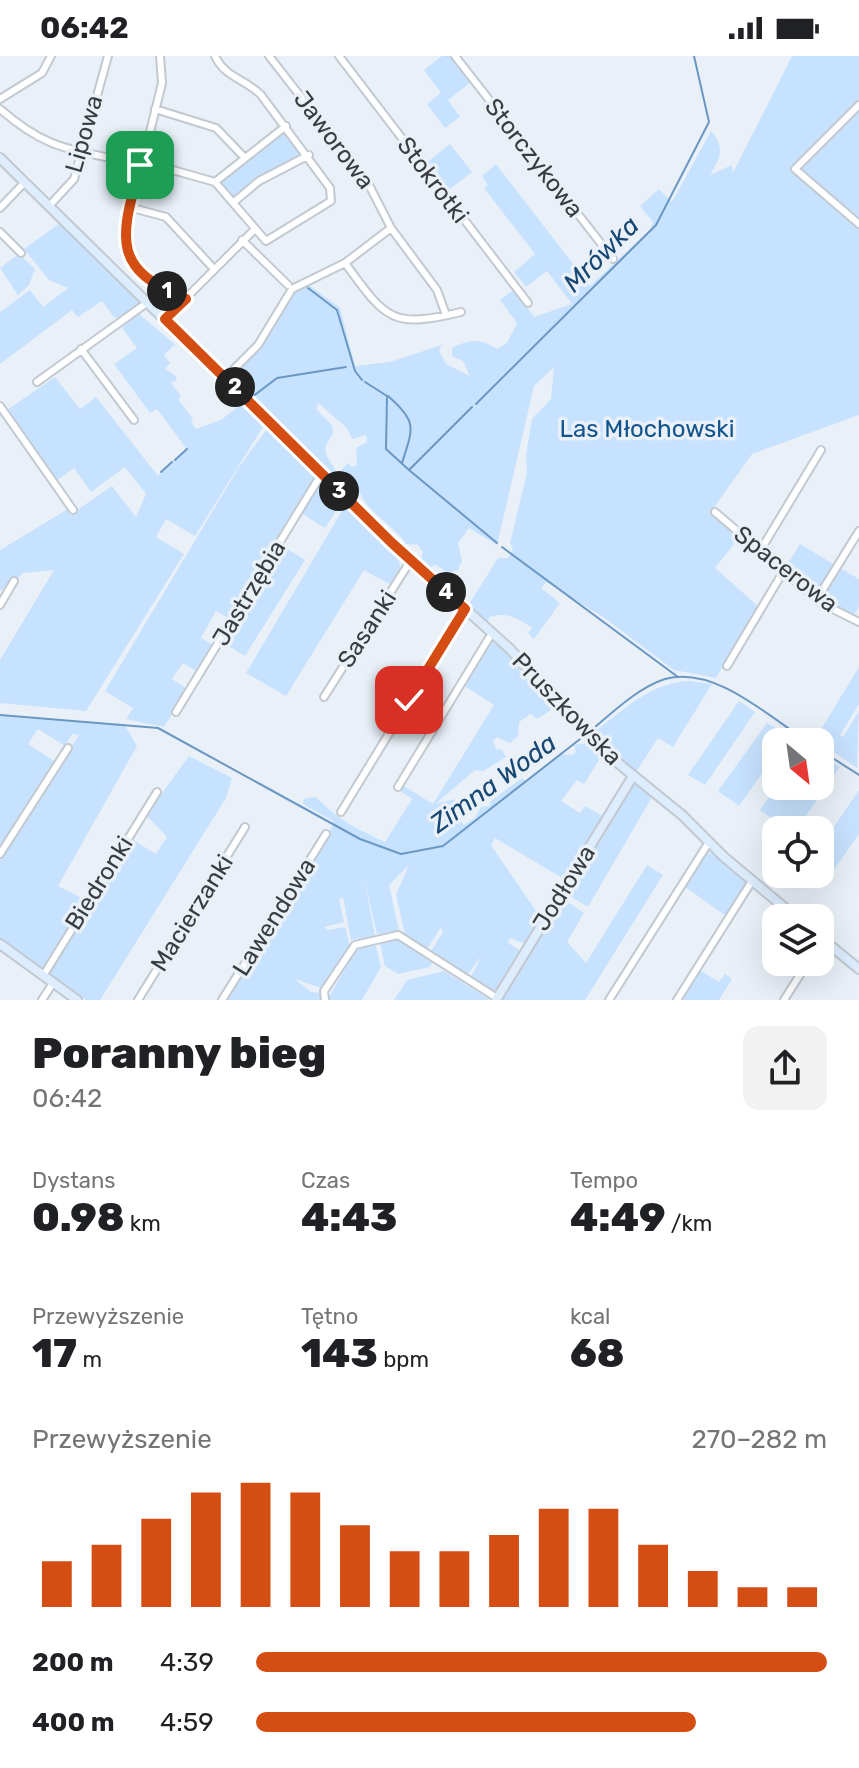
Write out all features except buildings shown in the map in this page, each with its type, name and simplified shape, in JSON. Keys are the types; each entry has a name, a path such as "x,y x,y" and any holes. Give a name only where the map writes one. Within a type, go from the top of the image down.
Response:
{"street":[{"path":"0,99 42,73 51,56"},
{"name":"Lipowa","path":"50,205 74,179 108,56"},
{"path":"0,109 28,133 53,146 215,182 266,241 331,201 330,188 309,155 251,84 221,69 215,56"},
{"name":"Jaworowa","path":"269,56 368,183 391,228 437,290 446,315"},
{"name":"Stokrotki","path":"339,56 528,303"},
{"name":"Storczykowa","path":"455,56 613,259"},
{"path":"162,57 163,76 129,207 125,234 135,267 159,288 186,299"},
{"path":"859,105 800,162 796,171 859,224"},
{"path":"155,109 216,128 245,158"},
{"path":"215,182 286,126"},
{"path":"234,202 259,181 309,155"},
{"name":"Pruszkowska","path":"0,158 411,560 529,669 586,734 780,904"},
{"path":"0,208 25,182"},
{"path":"129,207 166,217 214,269"},
{"path":"225,378 258,345 292,289 345,263 391,228"},
{"path":"165,319 255,229"},
{"path":"0,232 21,253"},
{"path":"242,240 288,285"},
{"path":"345,263 373,301 389,314 417,321 461,312"},
{"path":"37,382 148,302"},
{"path":"81,349 134,420"},
{"path":"0,406 73,510"},
{"path":"760,551 821,450"},
{"name":"Jastrzębia","path":"176,712 322,473"},
{"name":"Spacerowa","path":"715,512 817,599 856,621"},
{"path":"817,599 859,531"},
{"name":"Sasanki","path":"324,697 411,560"},
{"path":"727,666 783,572"},
{"path":"0,605 14,581"},
{"path":"341,812 465,609"},
{"path":"856,621 859,611"},
{"path":"398,787 492,633"},
{"path":"0,854 68,748"},
{"name":"Jodłowa","path":"497,999 633,776"},
{"name":"Biedronki","path":"43,976 157,792"},
{"name":"Macierzanki","path":"138,1000 245,827"},
{"name":"Lawendowa","path":"222,1000 326,834"},
{"path":"609,1000 709,842"},
{"path":"677,1000 752,881"},
{"path":"325,1000 324,991 355,945 398,935 497,999"},
{"path":"0,944 77,1000"},
{"path":"834,950 859,969"},
{"path":"784,1000 799,976"},
{"path":"42,1000 53,983"}],"green space":[{"path":"442,56 451,56 471,82 448,100 460,117 445,128 427,104 441,93 424,70"},
{"name":"Las Młochowski","path":"792,56 859,56 859,415 752,454 710,513 739,538 715,568 758,606 716,678 674,670 603,617 546,582 541,588 560,603 534,639 528,633 532,628 517,619 495,615 489,617 488,622 468,606 498,558 508,558 513,549 510,543 527,473 526,456 532,419 551,399 554,367 534,386 497,545 469,528 458,543 462,561 458,570 448,573 435,564 429,569 420,562 423,552 418,545 406,544 367,505 354,485 342,476 341,470 348,463 352,467 357,465 356,448 367,442 366,435 352,439 347,428 318,403 316,409 332,425 333,434 326,453 339,481 233,376 262,345 296,290 309,285 340,308 355,366 390,362 442,345 439,351 446,364 470,376 463,361 452,356 452,348 475,341 497,349 507,343 517,323 500,300 514,289 534,317 572,304 547,271 526,287 514,272 535,254 484,188 488,185 482,176 496,164 590,286 651,229 653,222 640,206 659,189 672,202 711,131 720,152 710,175 732,165 733,173"},
{"path":"285,132 304,155 258,178 234,197 221,182"},
{"path":"450,144 472,172 446,192 425,164"},
{"path":"60,223 139,299 139,304 119,318 114,317 102,301 78,317 72,310 0,364 0,312 30,290 43,307 68,288 49,280 24,249"},
{"path":"19,254 35,269 29,285 18,295 0,268"},
{"path":"138,313 179,348 174,345 164,355 170,363 165,369 175,375 177,380 171,383 181,396 178,399 193,419 191,422 196,429 221,420 244,402 266,422 195,536 166,519 156,537 184,554 86,711 0,703 0,660 54,570 24,573 0,591 0,550 68,509 70,515 112,486 136,517 146,494 125,467 91,492 74,468 57,480 7,410 55,377 80,409 96,397 158,476 186,448 157,409 150,413 114,364 137,348 122,328"},
{"path":"269,426 318,476 228,618 216,611 201,638 213,645 198,672 183,663 172,679 187,689 164,727 126,719 133,708 105,691 239,467"},
{"path":"322,479 343,500 325,528 301,513"},
{"path":"346,504 399,557 400,569 391,585 364,570 286,696 246,673"},
{"path":"800,544 835,565 816,594 785,568"},
{"path":"281,545 305,560 245,656 222,642"},
{"path":"840,568 859,579 859,607 853,616 821,600"},
{"path":"491,642 501,646 522,668 519,671 531,683 535,681 556,707 537,719 531,714 519,722 518,736 510,743 497,737 493,741 496,749 502,750 506,757 483,771 475,770 435,804 455,799 455,814 464,825 475,818 481,807 490,806 491,801 522,778 526,781 562,754 572,755 576,752 574,745 588,743 601,757 584,784 577,780 561,801 580,813 585,806 604,817 564,879 495,838 491,845 540,917 525,944 510,938 508,943 520,950 495,990 490,992 470,979 482,955 466,977 431,951 443,932 441,927 427,949 405,935 396,894 409,865 389,885 399,931 377,934 364,877 375,936 351,940 343,897 339,899 344,922 324,927 328,930 345,927 350,947 324,989 295,979 311,992 321,993 322,1000 224,1000 332,827 333,821 303,804 304,799 316,797 340,818 385,842 412,799 399,790 402,785 433,804 494,705 463,685"},
{"path":"859,667 859,704 840,735 843,737 859,711 857,768 834,752 834,728 822,728"},
{"path":"688,681 712,684 673,747 658,738 636,772 618,759 597,730 629,705 662,686"},
{"path":"739,701 755,712 705,785 688,775"},
{"path":"0,716 124,724 137,746 58,886 92,903 133,840 156,854 167,837 146,815 189,756 232,778 226,798 100,1000 86,1000 0,939 0,860 79,735 72,734 65,746 38,729 28,744 54,761 0,850"},
{"path":"762,730 762,774 739,806 718,791"},
{"path":"635,783 652,797 588,907 570,896 569,891"},
{"path":"859,790 859,834 834,869 834,827"},
{"path":"767,800 817,800 806,816 768,816 760,810"},
{"path":"708,848 710,854 713,852 747,883 726,916 684,886"},
{"path":"647,865 663,875 585,1000 502,1000 562,902 566,901 584,913 567,942 586,963"},
{"path":"399,938 433,961 430,967 398,974 385,966 380,942"},
{"path":"375,943 381,967 362,1000 327,1000 357,948"},
{"path":"698,969 719,982 725,974 732,979 719,1000 679,1000"},
{"path":"444,971 490,1000 394,1000 407,980"}],"waterway":[{"name":"Mrówka","path":"476,404 656,225 709,122 694,56"},
{"path":"308,288 337,310 355,371 362,380"},
{"path":"244,389 252,397 277,378 346,367"},
{"path":"365,382 387,396 386,449 409,470"},
{"path":"388,396 409,419 409,441 402,463"},
{"name":"Mrówka","path":"472,407 409,470 497,543"},
{"path":"175,460 187,449"},
{"path":"161,472 172,462"},
{"name":"Mrówka","path":"502,547 678,677"},
{"name":"Zimna Woda","path":"589,732 644,689 665,679 684,677 703,679 722,686 788,728"},
{"name":"Zimna Woda","path":"0,715 158,728 360,839 401,854 443,846 584,736"},
{"name":"Zimna Woda","path":"834,759 859,775"}],"route":[{"path":"140,165 125,234 128,252 145,278 159,288 186,299 165,319 392,543 465,609 409,700"}]}
